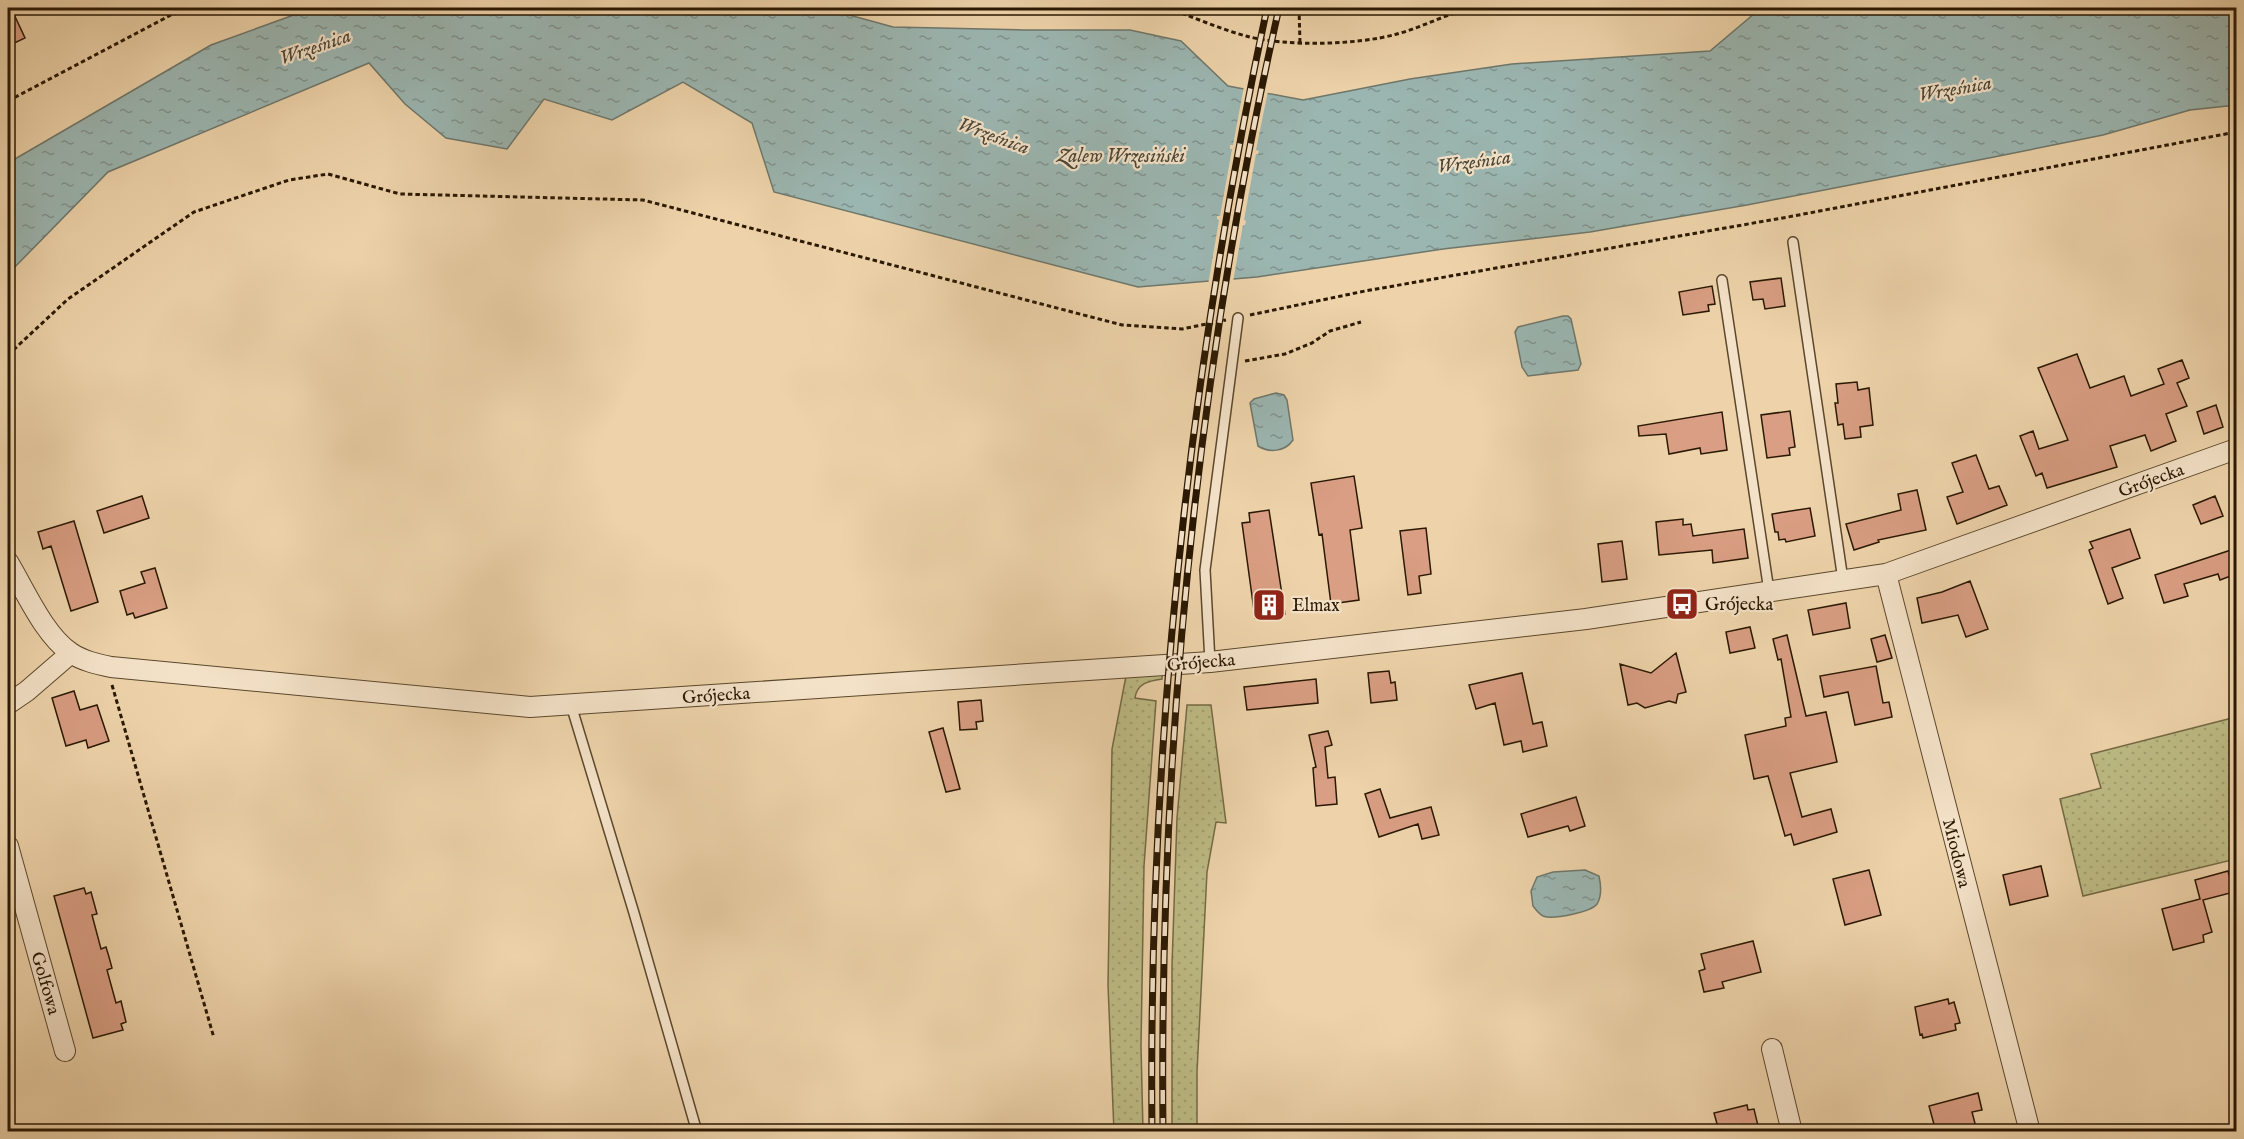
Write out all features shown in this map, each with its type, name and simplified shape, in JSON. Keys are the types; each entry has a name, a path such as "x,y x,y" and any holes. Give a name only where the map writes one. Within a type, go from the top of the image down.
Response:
{"street":[{"name":"Grójecka","path":"71,653 90,662 111,667 530,707 1210,662 1586,619 1886,574 2236,449"},
{"path":"8,562 50,633 71,653 27,691 8,704"},
{"name":"Miodowa","path":"1886,574 2030,1131"},
{"name":"Golfowa","path":"8,846 64,1051"},
{"path":"1772,1049 1792,1131"}],"lane":[{"path":"1793,242 1843,580"},
{"path":"1722,280 1768,591"},
{"path":"1210,662 1205,570 1238,318"},
{"path":"571,705 698,1131"}],"path":[{"path":"8,101 171,15 192,8"},
{"path":"1168,8 1246,37 1299,43 1348,42 1397,34 1456,11 1471,8"},
{"path":"1299,8 1299,43"},
{"path":"8,355 68,299 194,212 289,180 317,174 328,174 400,194 643,200 1122,326 1182,329 1365,291 1788,217 2236,132"},
{"path":"1231,361 1250,361 1285,354 1312,344 1330,331 1361,322"},
{"path":"111,667 112,687 214,1038"}],"shaded area":[{"path":"1162,673 1162,679 1141,686 1135,698 1156,701 1144,866 1141,1046 1143,1131 1114,1132 1108,985 1112,749 1126,676"},
{"path":"1187,705 1211,705 1226,823 1216,822 1207,872 1197,1072 1197,1131 1172,1132 1172,965 1177,818"},
{"path":"2236,717 2236,859 2083,896 2060,799 2101,788 2091,754"}],"water":[{"name":"Zalew Wrzesiński","path":"313,8 824,8 893,27 1130,30 1181,41 1228,86 1303,100 1410,79 1512,64 1710,51 1761,8 2236,8 2236,105 2190,110 2103,135 1994,157 1747,205 1590,232 1443,249 1257,277 1138,287 774,192 752,123 683,82 612,120 544,99 507,149 446,138 405,104 369,63 108,172 8,274 8,163 211,45"},
{"path":"1563,316 1571,319 1581,364 1578,370 1528,376 1522,367 1515,332 1518,327"},
{"path":"1276,393 1284,395 1287,400 1293,440 1286,447 1272,450 1258,446 1250,403 1254,399"},
{"path":"1585,870 1599,876 1601,887 1599,901 1593,907 1572,914 1548,917 1540,914 1533,906 1531,891 1537,877 1553,872"}],"pier":[{"path":"1244,86 1268,91 1256,150 1259,151 1256,154 1244,220 1246,221 1243,225 1233,282 1208,285 1219,220 1217,216 1220,216 1232,149 1230,145 1233,145"}],"building":[{"path":"8,8 11,8 25,38 8,46"},
{"path":"1781,278 1785,306 1765,309 1763,299 1753,300 1750,282"},
{"path":"1712,286 1715,304 1708,305 1709,311 1683,315 1679,292"},
{"path":"2077,354 2090,388 2124,376 2131,396 2164,384 2158,369 2182,360 2189,378 2177,383 2187,406 2166,414 2176,441 2151,451 2145,435 2110,446 2117,467 2047,488 2042,473 2036,476 2020,436 2033,431 2039,449 2068,440 2038,368"},
{"path":"1857,382 1858,390 1869,388 1873,425 1860,427 1861,437 1845,439 1843,424 1838,425 1835,403 1838,403 1836,384"},
{"path":"2216,405 2223,427 2204,434 2197,412"},
{"path":"1790,411 1795,447 1789,448 1790,455 1767,458 1761,415"},
{"path":"1722,412 1727,450 1701,454 1700,448 1669,454 1666,434 1639,436 1638,426"},
{"path":"1976,455 1989,489 1999,486 2007,505 1957,524 1947,497 1963,492 1952,463"},
{"path":"1354,476 1362,528 1350,530 1359,600 1331,604 1322,534 1319,535 1311,483"},
{"path":"1917,490 1926,530 1878,540 1879,542 1854,550 1846,524 1901,510 1898,494"},
{"path":"142,496 149,518 104,533 97,511"},
{"path":"2215,496 2223,516 2201,524 2193,505"},
{"path":"1810,508 1815,536 1786,542 1785,539 1779,540 1772,514"},
{"path":"1269,510 1285,614 1255,618 1242,523 1250,522 1249,513"},
{"path":"1683,519 1683,525 1691,524 1693,536 1744,529 1748,558 1713,563 1712,550 1659,555 1656,522"},
{"path":"74,521 98,602 71,611 51,546 43,549 38,532"},
{"path":"1426,528 1431,574 1419,576 1421,593 1408,595 1400,531"},
{"path":"2130,529 2140,558 2112,568 2123,598 2108,604 2089,550 2093,548 2090,542"},
{"path":"1622,541 1627,579 1602,582 1598,544"},
{"path":"2234,549 2236,574 2220,580 2218,574 2184,584 2188,596 2164,603 2155,575"},
{"path":"155,568 167,608 135,618 133,613 127,615 120,591 145,583 141,572"},
{"path":"1970,581 1988,629 1966,637 1958,615 1922,623 1917,598 1942,592"},
{"path":"1846,603 1850,628 1813,635 1808,610"},
{"path":"1750,627 1755,648 1730,653 1726,632"},
{"path":"1787,635 1806,716 1826,712 1837,762 1790,773 1802,817 1831,809 1837,832 1794,845 1791,834 1785,836 1768,776 1754,779 1745,735 1786,726 1785,718 1791,717 1781,659 1778,660 1773,639"},
{"path":"1885,635 1892,658 1877,662 1871,639"},
{"path":"1676,653 1686,692 1678,694 1676,703 1669,701 1645,708 1637,703 1628,705 1620,664 1651,673"},
{"path":"1876,666 1883,703 1889,702 1892,717 1855,725 1848,692 1824,697 1820,676"},
{"path":"1389,671 1391,683 1395,682 1397,700 1371,703 1368,673"},
{"path":"1522,673 1533,724 1542,722 1547,746 1523,752 1521,741 1504,745 1495,703 1476,709 1469,685"},
{"path":"1316,679 1318,703 1247,710 1244,687"},
{"path":"74,691 80,710 97,705 109,741 88,748 86,740 66,746 52,698"},
{"path":"981,700 983,721 976,722 977,729 960,730 958,702"},
{"path":"943,728 960,789 946,792 929,732"},
{"path":"1328,731 1332,745 1325,747 1328,778 1335,777 1337,804 1316,806 1313,768 1316,767 1309,735"},
{"path":"1380,789 1390,818 1431,807 1439,835 1422,839 1418,824 1379,837 1365,794"},
{"path":"1576,797 1585,826 1570,831 1568,826 1528,837 1521,814"},
{"path":"2041,866 2048,896 2010,905 2003,875"},
{"path":"1869,870 1881,915 1845,925 1833,879"},
{"path":"2228,871 2234,892 2203,900 2212,932 2203,935 2204,942 2173,950 2162,909 2200,899 2195,880"},
{"path":"84,888 86,894 91,892 97,914 92,915 101,949 106,947 112,968 107,970 116,1003 121,1001 126,1022 121,1024 123,1030 93,1038 54,896"},
{"path":"1753,941 1761,972 1722,982 1724,988 1704,992 1699,971 1705,969 1701,954"},
{"path":"1948,999 1949,1004 1954,1002 1960,1023 1955,1024 1956,1030 1923,1038 1922,1034 1920,1035 1915,1007"},
{"path":"1978,1093 1982,1110 1972,1112 1977,1131 1950,1131 1949,1125 1935,1128 1929,1106"},
{"path":"1747,1105 1748,1110 1754,1109 1759,1130 1719,1131 1714,1113"}],"railway":[{"path":"1152,1132 1157,849 1178,567 1215,286 1239,147 1267,8"},
{"path":"1163,1132 1163,991 1168,849 1176,707 1188,566 1225,285 1250,146 1279,8"}],"place":[{"name":"Grójecka","path":"1682,604"},
{"name":"Elmax","path":"1269,605"}],"water label":[{"name":"Wrześnica","path":"315,46"},
{"name":"Wrześnica","path":"1955,88"},
{"name":"Wrześnica","path":"994,135"},
{"name":"Wrześnica","path":"1474,161"}]}
